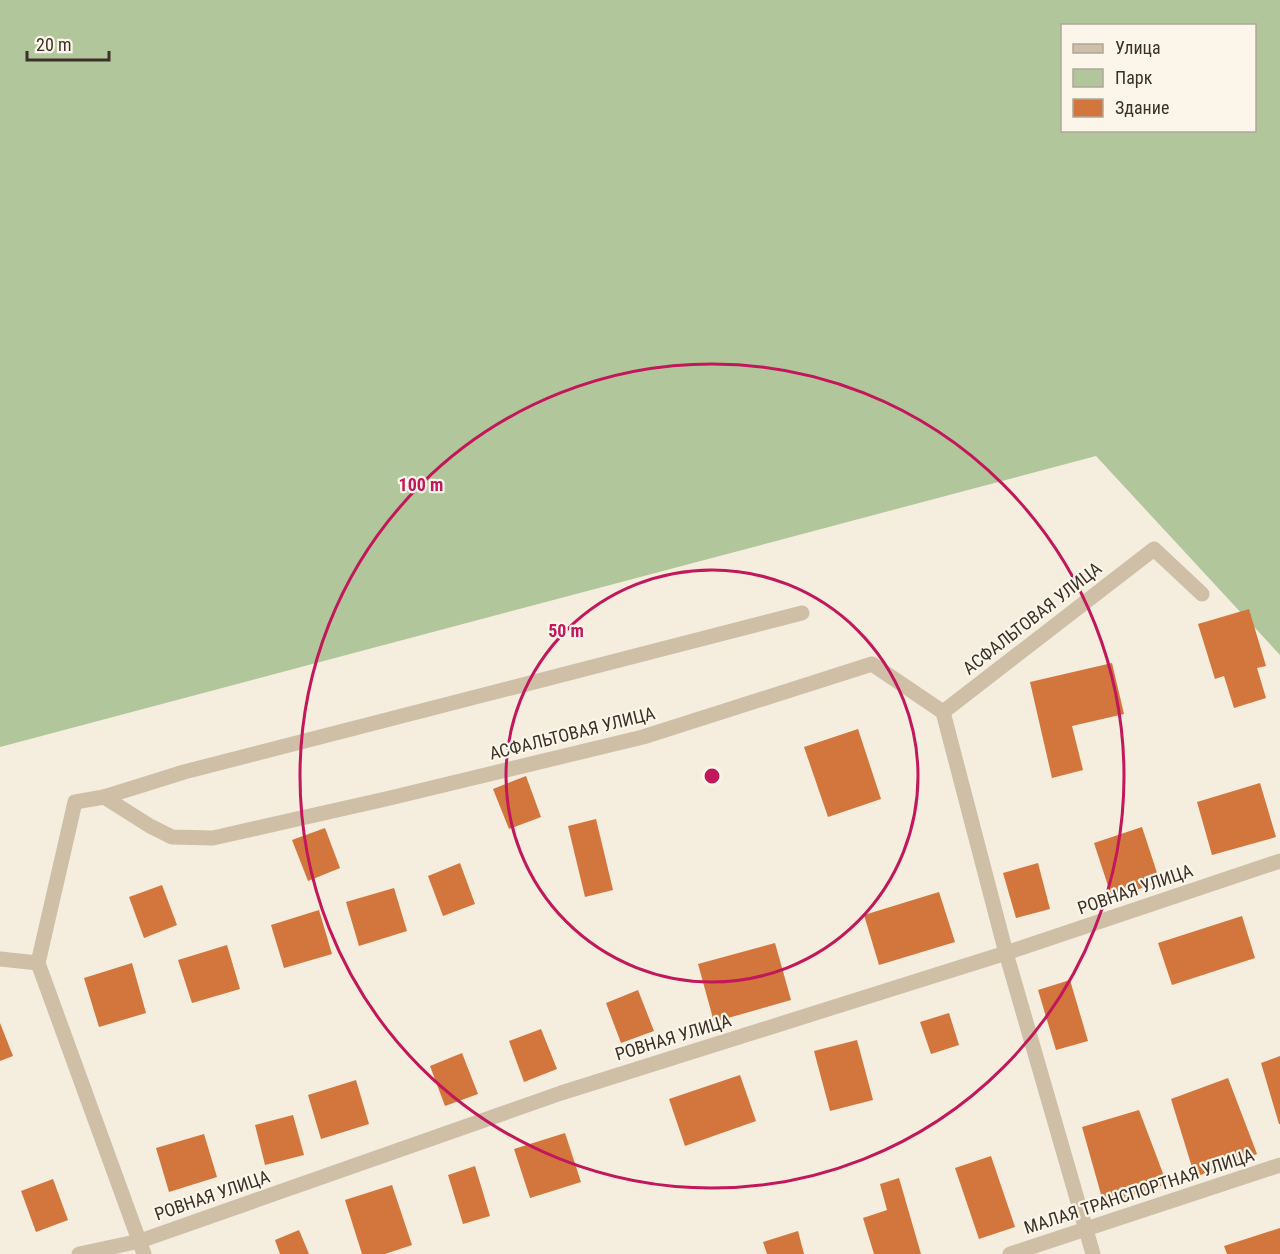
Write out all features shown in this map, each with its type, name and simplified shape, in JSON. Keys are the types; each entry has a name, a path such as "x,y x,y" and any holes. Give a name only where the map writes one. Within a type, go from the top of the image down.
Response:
{"street":[{"name":"АСФАЛЬТОВАЯ УЛИЦА","path":"104,797 172,837 213,838 643,737 872,664 943,712 1154,549 1202,594"},
{"path":"142,1247 38,963 75,802 104,797 184,772 802,613"},
{"path":"943,712 1006,953 1093,1254"},
{"name":"РОВНАЯ УЛИЦА","path":"79,1254 142,1247 561,1093 1006,953 1280,861"},
{"path":"0,959 38,963"},
{"name":"МАЛАЯ ТРАНСПОРТНАЯ УЛИЦА","path":"1010,1254 1280,1165"}],"green space":[{"path":"0,0 1280,0 1280,655 1096,456 0,747"}],"building":[{"path":"1249,609 1266,666 1257,668 1266,698 1234,708 1224,676 1215,679 1198,624"},
{"path":"1112,663 1124,714 1072,726 1083,770 1052,778 1030,682"},
{"path":"858,729 881,799 828,817 804,747"},
{"path":"526,776 541,817 509,829 493,789"},
{"path":"1260,783 1276,837 1212,855 1197,802"},
{"path":"596,819 613,890 585,897 568,826"},
{"path":"1142,827 1160,882 1112,898 1094,843"},
{"path":"325,828 340,868 308,881 292,840"},
{"path":"460,863 475,904 443,916 428,876"},
{"path":"1038,863 1050,909 1016,918 1003,873"},
{"path":"162,885 177,925 144,938 129,897"},
{"path":"394,888 407,931 359,946 346,902"},
{"path":"939,892 955,942 879,965 864,915"},
{"path":"319,910 332,954 284,968 271,925"},
{"path":"1242,916 1255,958 1172,985 1158,943"},
{"path":"775,943 791,1000 714,1022 698,964"},
{"path":"227,945 240,989 192,1003 178,960"},
{"path":"132,963 146,1013 99,1027 84,978"},
{"path":"1070,980 1088,1041 1056,1050 1038,990"},
{"path":"638,990 654,1031 621,1043 606,1003"},
{"path":"949,1013 959,1045 931,1054 920,1022"},
{"path":"0,1023 13,1056 0,1061"},
{"path":"541,1029 557,1069 524,1082 509,1041"},
{"path":"857,1040 873,1100 830,1111 814,1051"},
{"path":"462,1053 478,1094 445,1106 430,1066"},
{"path":"1280,1056 1280,1124 1279,1124 1261,1063"},
{"path":"740,1075 756,1121 685,1146 669,1099"},
{"path":"1228,1078 1257,1154 1195,1177 1171,1099"},
{"path":"356,1080 369,1124 321,1139 308,1095"},
{"path":"1139,1110 1167,1184 1104,1205 1082,1127"},
{"path":"293,1115 304,1155 265,1165 255,1125"},
{"path":"565,1133 581,1182 530,1198 514,1149"},
{"path":"204,1134 217,1177 169,1192 156,1148"},
{"path":"991,1156 1015,1227 979,1239 955,1168"},
{"path":"475,1166 490,1216 463,1224 448,1175"},
{"path":"899,1178 921,1254 874,1254 863,1218 887,1210 880,1184"},
{"path":"53,1179 68,1220 36,1232 21,1191"},
{"path":"392,1185 412,1245 385,1254 362,1254 345,1200"},
{"path":"1280,1228 1280,1254 1227,1254 1224,1246"},
{"path":"299,1230 309,1254 280,1254 275,1240"},
{"path":"798,1231 804,1254 767,1254 763,1242"}]}
